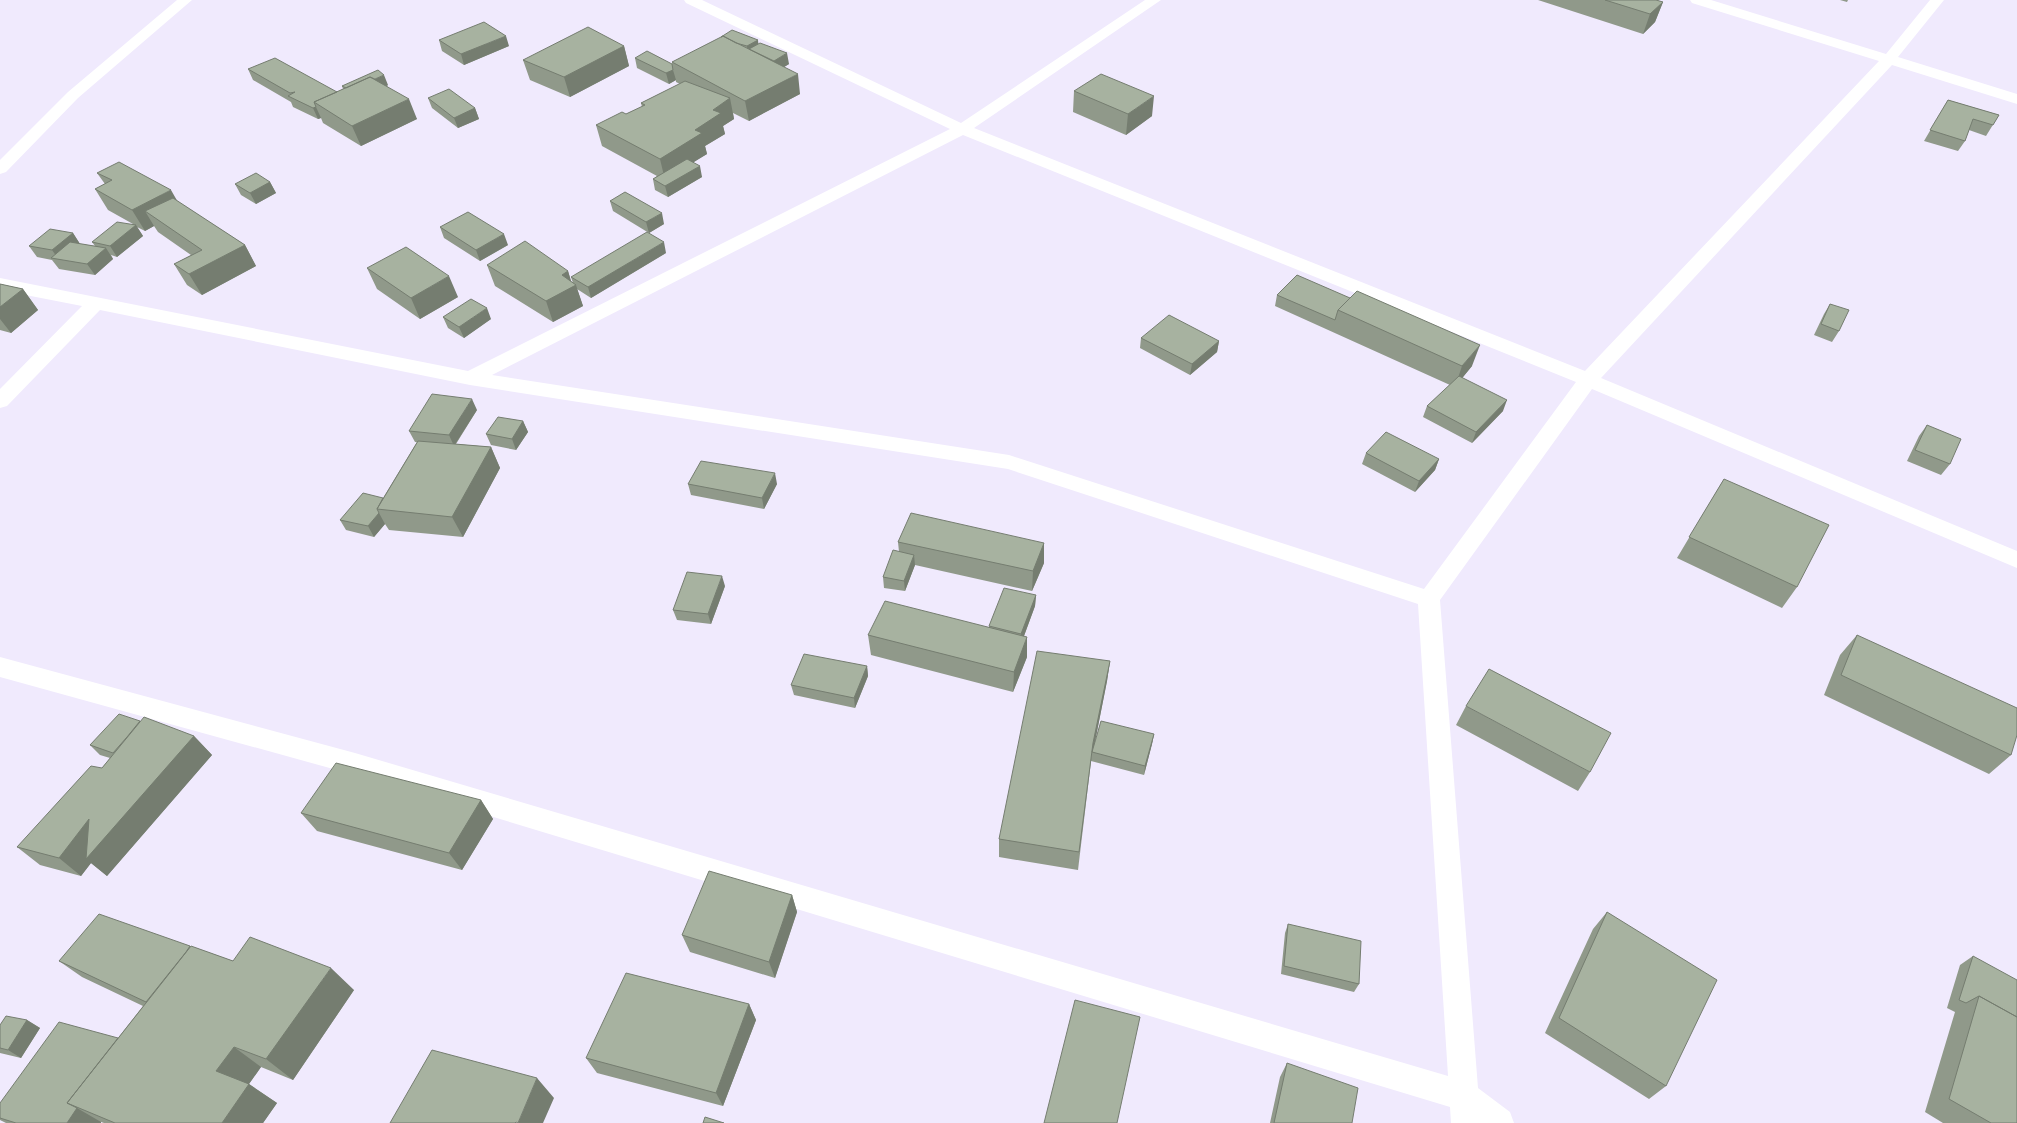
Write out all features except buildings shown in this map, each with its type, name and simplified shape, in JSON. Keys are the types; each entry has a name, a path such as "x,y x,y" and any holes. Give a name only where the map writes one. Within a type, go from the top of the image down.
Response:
{"street":[{"path":"0,169 73,96 185,0"},
{"path":"691,0 962,129 1588,380 2017,560"},
{"path":"470,378 962,129 1154,0"},
{"path":"1697,0 1890,58 2017,99"},
{"path":"1466,1123 1429,599 1588,380 1890,58 1937,0"},
{"path":"0,284 470,378 1009,462 1429,599"},
{"path":"0,400 96,303"},
{"path":"0,667 355,764 1464,1096 1499,1123"}]}
